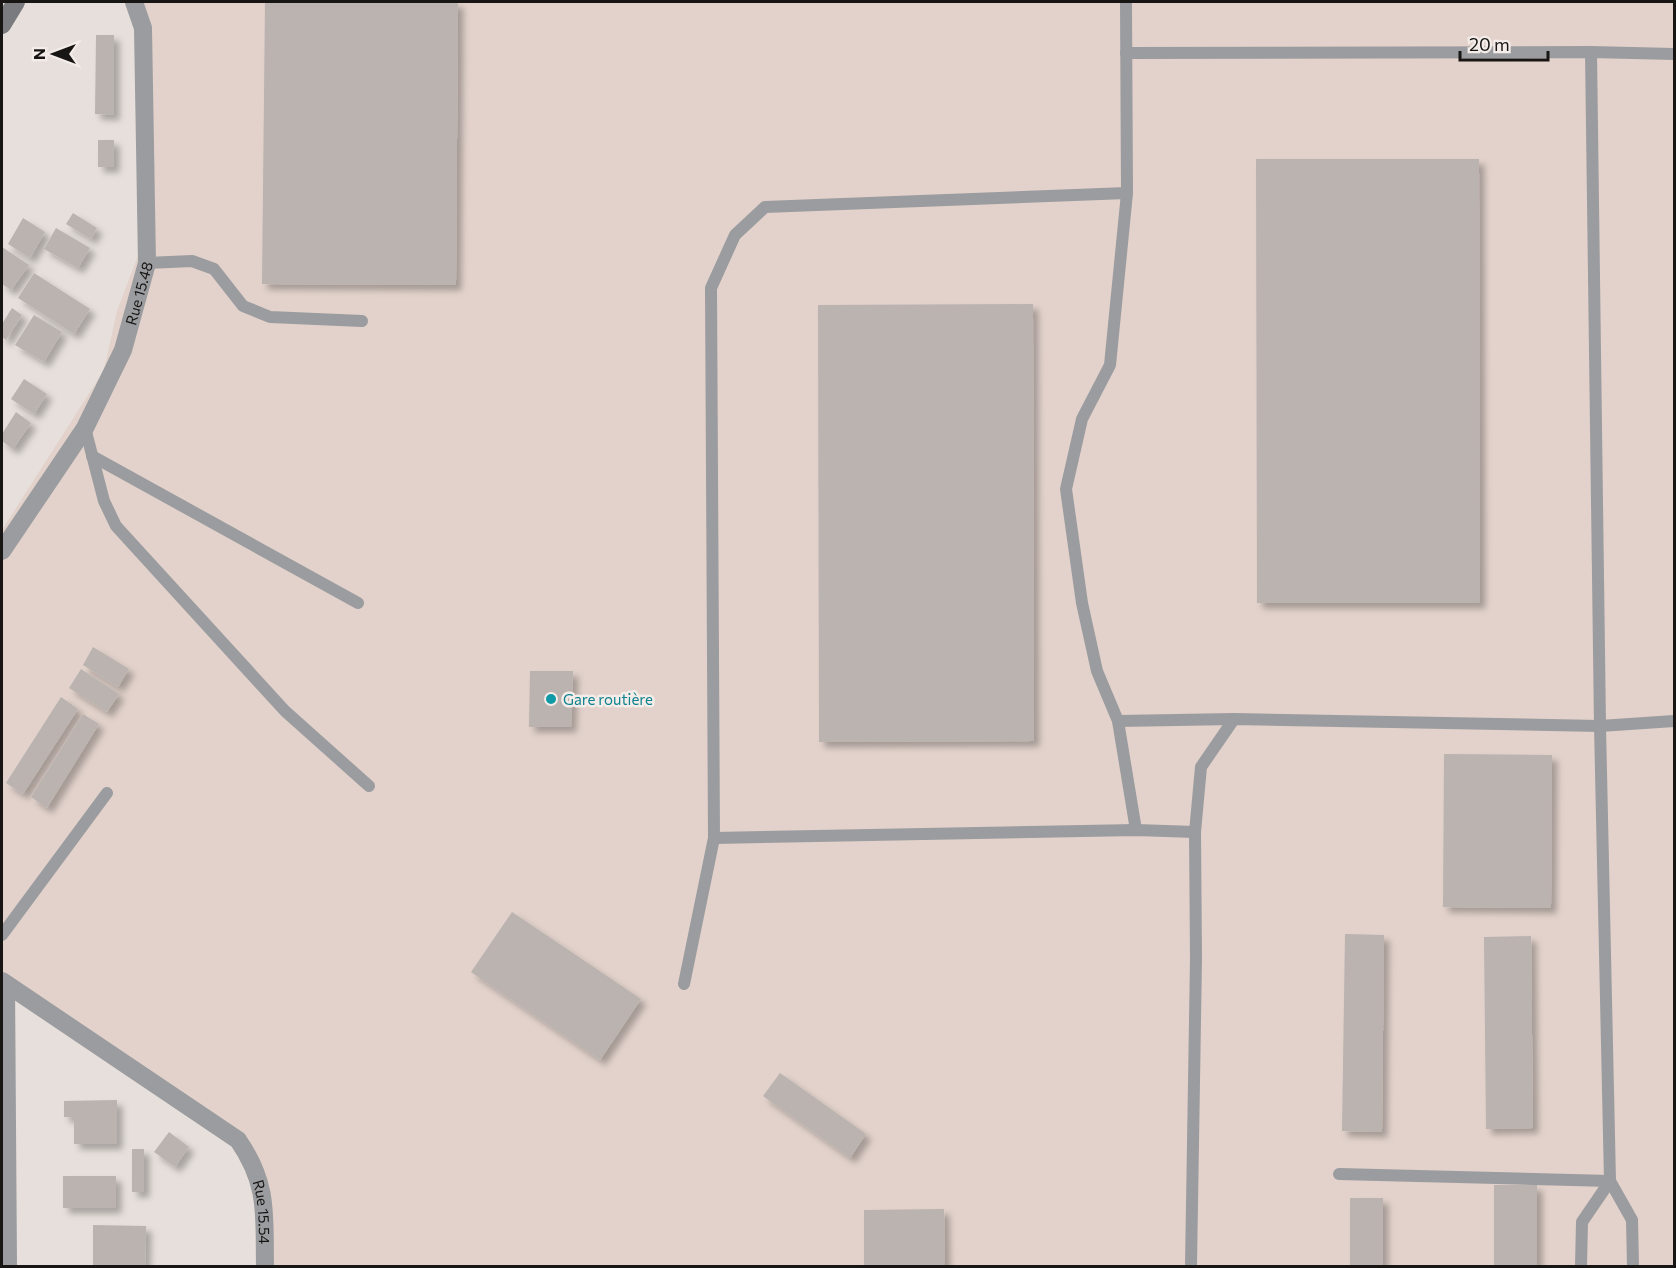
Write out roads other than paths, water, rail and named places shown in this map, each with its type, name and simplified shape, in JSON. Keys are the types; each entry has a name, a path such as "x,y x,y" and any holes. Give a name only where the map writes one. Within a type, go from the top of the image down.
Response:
{"main road":[{"path":"2,25 16,2"}],"street":[{"name":"Rue 15.48","path":"2,551 85,428 123,350 147,263 143,28 134,2"},
{"name":"Rue 15.54","path":"4,982 238,1140 251,1159 264,1198 265,1266"},
{"path":"4,982 8,1266"}],"lane":[{"path":"1126,2 1127,193 1110,365 1082,419 1066,489 1082,603 1097,671 1118,721 1136,830"},
{"path":"1126,53 1590,52 1674,54"},
{"path":"1590,52 1600,726 1610,1181 1632,1220 1633,1266"},
{"path":"684,984 714,838 711,288 735,235 765,207 1127,193"},
{"path":"147,263 192,261 214,269 243,306 270,317 362,321"},
{"path":"85,428 104,501 116,526 285,711 369,786"},
{"path":"92,456 358,603"},
{"path":"1191,1266 1196,959 1195,832 1201,767 1234,719"},
{"path":"1118,721 1234,719 1600,726 1674,721"},
{"path":"2,935 107,793"},
{"path":"714,838 1136,830 1195,832"},
{"path":"1339,1174 1610,1181"},
{"path":"1581,1266 1582,1222 1610,1181"}],"place":[{"name":"Gare routière","path":"551,699"}]}
